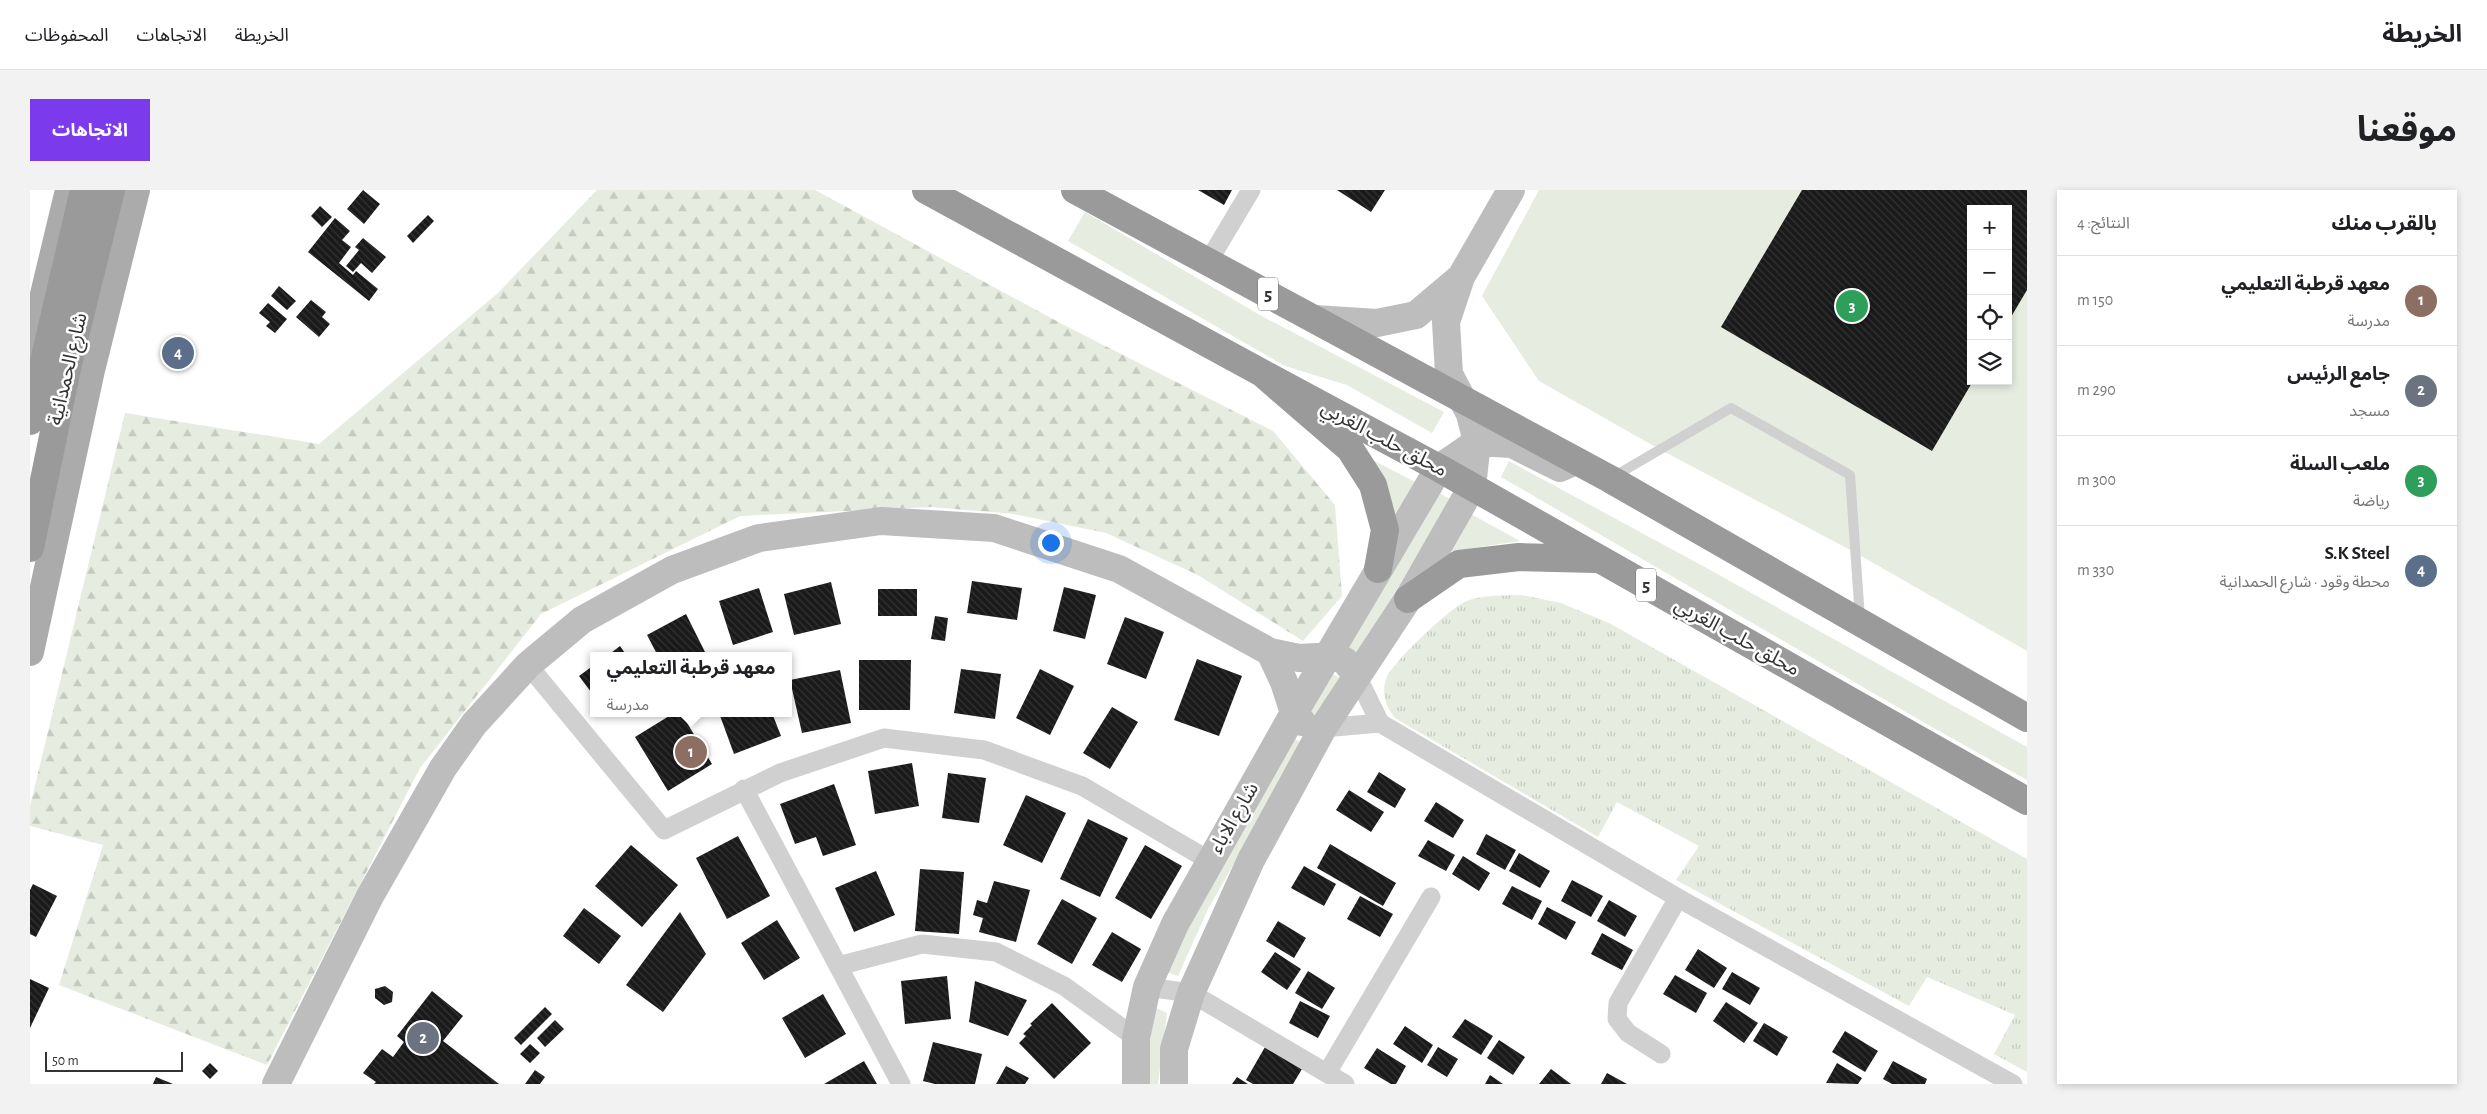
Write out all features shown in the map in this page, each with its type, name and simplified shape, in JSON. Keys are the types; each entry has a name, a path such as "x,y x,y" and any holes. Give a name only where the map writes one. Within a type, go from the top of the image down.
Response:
{"highway":[{"name":"شارع الحمدانية","path":"30,421 84,190"},
{"name":"شارع الحمدانية","path":"30,548 68,364 111,190"},
{"name":"5","path":"1075,190 1610,479 2027,718"},
{"name":"5","path":"933,193 1262,373"},
{"name":"محلق حلب الغربي","path":"1262,373 1439,468 2027,801"},
{"path":"1262,373 1350,449 1373,485 1385,530 1378,569"},
{"path":"1408,598 1459,564 1519,557 1600,560"}],"main road":[{"path":"30,353 70,190"},
{"path":"30,652 91,370 136,190"},
{"path":"1472,487 1476,442 1470,414 1448,374 1446,322 1461,277 1511,190"},
{"path":"1315,319 1377,323 1416,315 1461,277"},
{"path":"1439,468 1476,442 1512,444 1560,468 1576,461"},
{"name":"شارع الاباء","path":"1136,1084 1136,1038 1147,987 1175,924 1294,713 1439,468"},
{"name":"شارع الاباء","path":"1174,1084 1174,1049 1191,993 1251,860 1323,728 1408,598 1472,487"},
{"path":"276,1084 370,896 443,768 485,710 528,665 582,620 672,570 759,538 881,520 994,528 1119,569 1270,652 1299,658 1328,656 1345,661 1356,676"},
{"path":"1270,652 1284,682 1294,713 1307,724 1323,728"}],"street":[{"path":"1208,262 1251,190"},
{"path":"528,665 664,830 744,789 780,773 884,738 984,750 1082,786 1210,862"},
{"path":"1356,676 1380,723 1678,898 2012,1084"},
{"path":"1323,728 1380,723"},
{"path":"744,789 901,1084"},
{"path":"1327,1073 1431,897"},
{"path":"1661,1054 1628,1033 1617,1019 1618,1003 1678,898"},
{"path":"838,966 922,944 996,952 1064,986 1136,1038"},
{"path":"1147,987 1191,993 1345,1084"}],"lane":[{"path":"1610,479 1731,408 1850,475 1860,623"}],"green space":[{"path":"597,190 815,190 1062,324 1273,431 1335,505 1342,596 1303,641 1198,575 1106,533 1014,514 931,507 740,516 541,614 420,768 267,1065 59,985 103,845 30,826 30,806 125,413 319,444 498,293"},
{"path":"1539,190 2027,190 2027,651 1856,553 1661,450 1539,381 1482,296"},
{"path":"1085,212 1258,314 1444,412 1432,433 1347,385 1285,366 1068,241"},
{"path":"1369,458 1415,482 1393,523"},
{"path":"1509,461 1712,571 2027,747 2027,780 1930,726 1501,477"},
{"path":"1435,491 1450,499 1358,656 1343,650"},
{"path":"1469,513 1520,541 1447,552"},
{"path":"1521,595 1561,603 1609,623 2027,859 2027,1072 1994,1054 2015,1015 1927,977 1909,1006 1676,880 1699,846 1617,802 1598,837 1395,718 1385,700 1386,679 1398,662 1420,639 1443,617 1461,604 1490,596"},
{"path":"1331,673 1344,680 1319,724 1306,716"},
{"path":"1292,738 1303,743 1208,909 1178,976 1164,971"},
{"path":"1154,1007 1167,1013 1158,1084 1145,1084"}],"building":[{"path":"363,190 380,204 364,224 347,209"},
{"path":"1198,190 1232,190 1224,205"},
{"path":"1337,190 1385,190 1371,212"},
{"path":"1802,190 2027,190 2027,290 2012,315 2012,205 1967,205 1967,385 1971,385 1932,451 1721,327"},
{"path":"320,206 332,217 322,227 311,216"},
{"path":"428,215 434,221 413,243 407,236"},
{"path":"335,218 350,231 342,240 351,247 339,263 353,275 356,271 378,289 369,301 308,252"},
{"path":"363,238 386,257 372,273 361,263 353,272 346,266 359,250 355,247"},
{"path":"279,286 296,301 287,310 271,296"},
{"path":"311,300 326,312 322,317 330,324 319,337 296,317"},
{"path":"268,303 287,319 275,333 266,326 270,322 259,313"},
{"path":"972,581 1022,588 1017,620 967,613"},
{"path":"831,582 841,624 794,635 784,594"},
{"path":"1064,587 1096,595 1085,639 1053,631"},
{"path":"759,588 773,632 733,645 719,601"},
{"path":"878,589 917,589 917,616 878,616"},
{"path":"686,614 705,652 656,652 647,635"},
{"path":"935,616 948,618 945,641 931,639"},
{"path":"1125,617 1164,632 1146,679 1107,664"},
{"path":"620,646 624,652 612,652"},
{"path":"1197,659 1242,676 1219,736 1174,720"},
{"path":"859,660 911,660 910,710 859,710"},
{"path":"590,668 590,691 579,676"},
{"path":"961,669 1001,674 995,719 954,713"},
{"path":"1040,669 1074,686 1050,735 1016,718"},
{"path":"840,670 851,723 802,733 792,689 792,680"},
{"path":"1112,707 1138,722 1110,769 1083,753"},
{"path":"668,717 683,717 712,764 668,791 635,737"},
{"path":"720,717 774,717 781,736 734,754"},
{"path":"912,763 919,806 875,814 868,771"},
{"path":"1379,772 1406,789 1395,808 1367,792"},
{"path":"948,773 986,778 979,823 942,818"},
{"path":"834,784 856,845 823,856 816,837 795,844 780,804"},
{"path":"1349,790 1384,812 1371,832 1336,810"},
{"path":"1026,795 1066,813 1042,863 1003,845"},
{"path":"1436,802 1464,820 1453,838 1424,821"},
{"path":"1088,819 1128,838 1100,897 1060,879"},
{"path":"1486,834 1516,850 1505,870 1476,854"},
{"path":"738,836 770,896 727,919 696,858"},
{"path":"1428,840 1455,855 1446,871 1418,856"},
{"path":"1330,844 1396,883 1383,906 1317,868"},
{"path":"631,845 678,885 642,927 595,886"},
{"path":"1145,845 1182,866 1151,919 1115,898"},
{"path":"1519,853 1550,871 1540,888 1509,871"},
{"path":"1463,856 1490,873 1479,891 1452,874"},
{"path":"1304,866 1336,884 1324,906 1291,888"},
{"path":"920,869 964,872 959,934 915,931"},
{"path":"876,871 895,915 854,932 835,888"},
{"path":"1572,880 1603,896 1591,917 1561,901"},
{"path":"994,881 1030,890 1016,942 979,932 983,918 973,915 977,900 987,903"},
{"path":"33,884 57,896 36,937 30,934 30,890"},
{"path":"1512,886 1542,901 1532,920 1502,904"},
{"path":"1360,896 1393,914 1380,937 1347,919"},
{"path":"1062,899 1097,918 1072,964 1037,944"},
{"path":"1609,900 1637,916 1625,937 1597,921"},
{"path":"1547,907 1576,922 1566,940 1538,924"},
{"path":"584,908 621,936 599,964 563,936"},
{"path":"680,912 706,954 663,1012 626,985"},
{"path":"777,920 800,958 764,980 741,943"},
{"path":"1278,921 1306,938 1294,958 1266,941"},
{"path":"1112,932 1141,949 1122,982 1092,965"},
{"path":"1602,933 1633,950 1622,970 1591,954"},
{"path":"1698,949 1727,968 1714,988 1685,970"},
{"path":"1275,952 1301,969 1287,990 1261,972"},
{"path":"1308,971 1335,988 1322,1009 1295,993"},
{"path":"1732,972 1760,988 1750,1005 1722,989"},
{"path":"1675,975 1707,993 1696,1013 1663,994"},
{"path":"947,976 951,1019 905,1024 901,981"},
{"path":"30,979 49,988 30,1028"},
{"path":"975,981 1027,1000 1008,1036 969,1022"},
{"path":"385,986 393,992 392,1002 384,1005 375,998 375,989"},
{"path":"432,991 463,1016 443,1041 499,1084 374,1084 376,1082 363,1073 382,1049 393,1057 404,1042 397,1036"},
{"path":"823,994 846,1034 805,1058 782,1018"},
{"path":"1300,1001 1330,1016 1318,1038 1289,1023"},
{"path":"1726,1002 1758,1023 1744,1043 1713,1021"},
{"path":"1052,1003 1091,1043 1054,1079 1019,1043 1026,1036 1023,1034 1032,1025 1030,1024"},
{"path":"545,1007 552,1014 521,1045 514,1038"},
{"path":"1465,1019 1493,1036 1481,1055 1452,1037"},
{"path":"555,1020 564,1029 545,1047 537,1038"},
{"path":"1764,1023 1788,1037 1777,1056 1753,1041"},
{"path":"1405,1026 1433,1045 1422,1063 1393,1044"},
{"path":"1845,1031 1878,1051 1865,1072 1832,1052"},
{"path":"1499,1040 1525,1057 1513,1075 1487,1058"},
{"path":"933,1042 982,1054 975,1084 935,1084 923,1081"},
{"path":"530,1044 540,1053 530,1063 520,1054"},
{"path":"1265,1047 1302,1069 1293,1084 1253,1084 1246,1080"},
{"path":"1438,1047 1458,1059 1447,1077 1427,1065"},
{"path":"1377,1048 1406,1066 1396,1084 1391,1084 1364,1068"},
{"path":"864,1061 877,1084 824,1084"},
{"path":"1893,1061 1927,1079 1925,1084 1892,1084 1883,1079"},
{"path":"210,1063 218,1071 210,1079 202,1071"},
{"path":"1837,1063 1862,1078 1858,1084 1826,1083"},
{"path":"1006,1066 1029,1078 1025,1084 996,1084"},
{"path":"1551,1069 1571,1084 1539,1084"},
{"path":"535,1070 545,1077 540,1084 525,1084"},
{"path":"1607,1073 1627,1084 1601,1084"},
{"path":"1490,1075 1503,1084 1485,1084"},
{"path":"156,1077 173,1084 153,1084"},
{"path":"1237,1077 1248,1084 1232,1084"}],"place":[{"name":"ملعب السلة","path":"1852,306"},
{"name":"S.K Steel","path":"178,353"},
{"name":"معهد قرطبة التعليمي","path":"691,752"},
{"name":"جامع الرئيس","path":"423,1038"}]}
